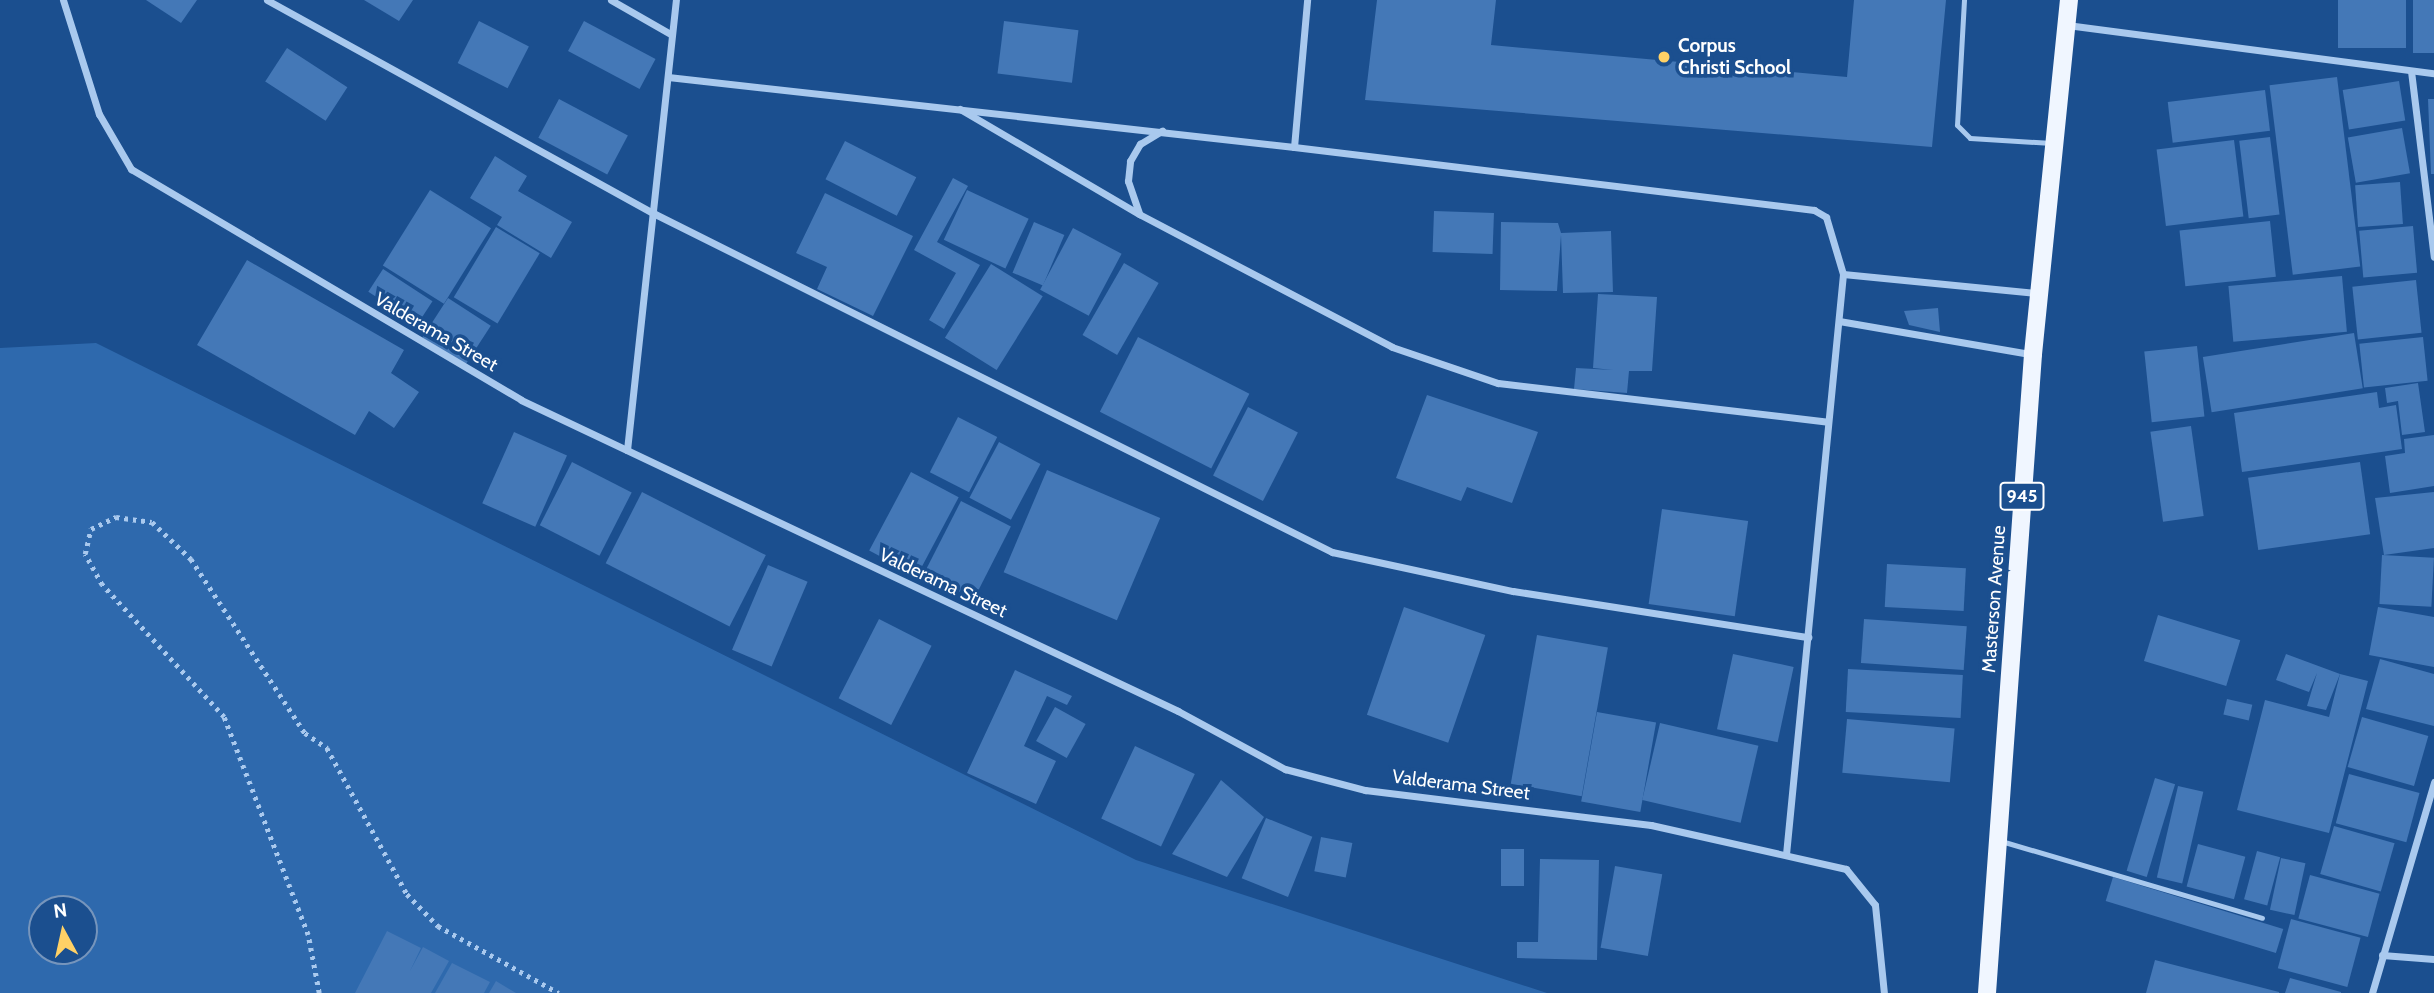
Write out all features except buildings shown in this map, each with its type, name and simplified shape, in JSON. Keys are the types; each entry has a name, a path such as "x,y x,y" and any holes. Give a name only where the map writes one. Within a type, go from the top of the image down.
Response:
{"main road":[{"name":"Masterson Avenue","path":"1987,993 2032,355 2069,0"}],"street":[{"name":"Valderama Street","path":"63,0 99,114 131,169 521,400 1178,711 1285,769 1365,790 1651,825 1822,859 1863,883 1881,926 1884,993"},
{"path":"267,0 655,214 1332,552 1513,591 1808,636"},
{"path":"611,0 672,35"},
{"path":"627,450 655,214 676,0"},
{"path":"1294,147 1307,0"},
{"path":"2066,24 2434,73"},
{"path":"2412,71 2434,254"},
{"path":"668,77 956,107 1814,210 1835,232 1843,274 1786,853"},
{"path":"956,107 1139,214 1392,347 1498,383 1828,422"},
{"path":"1139,214 1128,181 1130,161 1140,144 1162,131"},
{"path":"1843,274 2038,293"},
{"path":"1839,321 2032,355"},
{"path":"2372,993 2432,797 2434,782"},
{"path":"2382,955 2434,960"}],"lane":[{"path":"1964,0 1957,125 1970,138 2052,143"},
{"path":"1998,840 2262,918"}],"path":[{"path":"319,993 308,935 225,717 102,585 85,554 91,529 116,517 152,522 191,559 305,733 327,748 407,894 438,926 559,993"}],"shaded area":[{"path":"96,343 1136,860 1547,993 0,993 0,348"}],"place":[{"name":"Corpus Christi School","path":"1664,57"}]}
